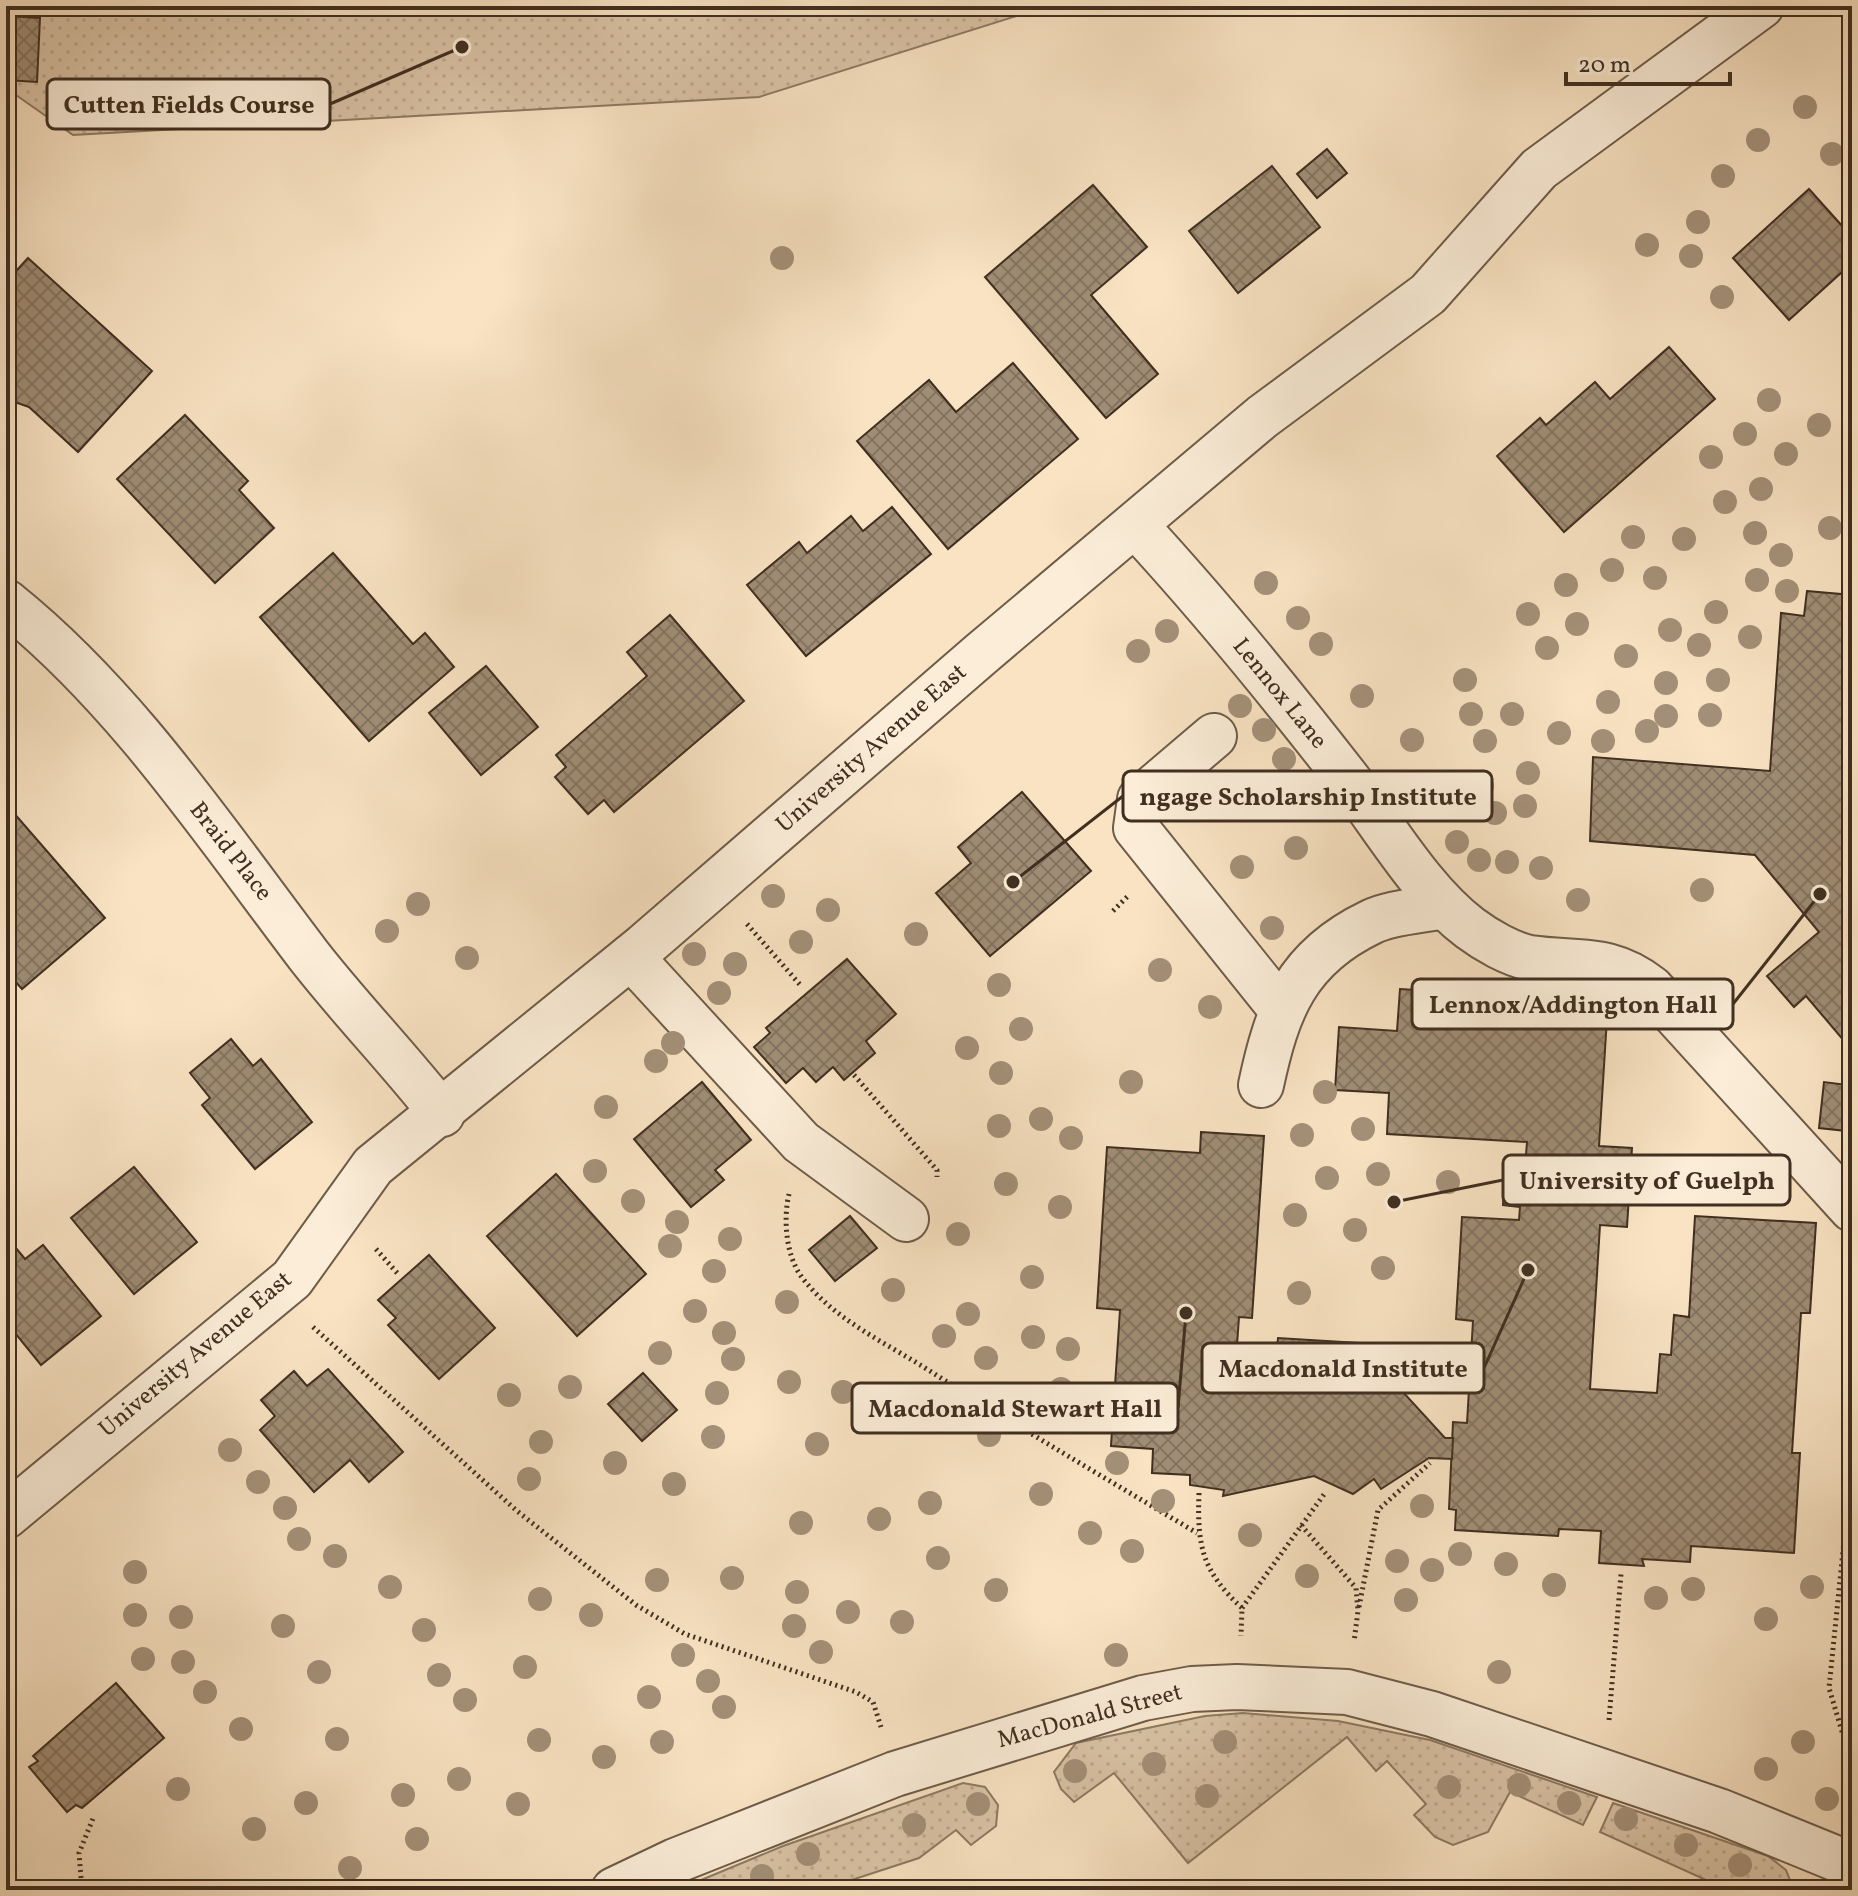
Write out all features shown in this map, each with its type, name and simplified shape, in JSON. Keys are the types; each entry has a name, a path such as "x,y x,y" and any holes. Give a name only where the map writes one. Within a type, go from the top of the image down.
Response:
{"street":[{"name":"University Avenue East","path":"6,1516 292,1279 373,1166 442,1114 631,957 981,654 1316,373 1428,294 1539,169 1761,6"},
{"name":"Lennox Lane","path":"1136,526 1229,633 1444,906 1471,929 1527,957 1609,964 1631,972 1651,988 1852,1209"},
{"name":"Braid Place","path":"6,602 48,636 155,755 325,975 442,1114"},
{"path":"1214,736 1140,799 1136,828 1281,1009"},
{"path":"1261,1085 1272,1032 1281,1009 1328,948 1373,921 1444,906"},
{"path":"631,957 801,1142 902,1215"},
{"name":"MacDonald Street","path":"614,1890 675,1861 895,1774 1143,1698 1192,1689 1237,1687 1347,1692 1432,1714 1719,1811 1852,1865"}],"path":[{"path":"714,886 802,987"},
{"path":"854,1075 937,1170 938,1176 932,1184 902,1215"},
{"path":"801,1142 785,1212 787,1233 799,1273 823,1302 957,1389 1197,1533"},
{"path":"376,1249 398,1274"},
{"path":"292,1279 300,1315 517,1511 636,1605 685,1634 856,1692 873,1702 895,1774"},
{"path":"1347,1692 1358,1611 1366,1587 1378,1510 1430,1463"},
{"path":"1852,1463 1829,1688 1852,1765"},
{"path":"1199,1493 1197,1533 1208,1569 1221,1588 1242,1608"},
{"path":"1237,1687 1242,1608 1325,1493"},
{"path":"1301,1525 1356,1588 1358,1611"},
{"path":"1603,1771 1617,1652 1621,1574"},
{"path":"82,1890 79,1853 94,1816"}],"shaded area":[{"path":"6,6 1048,6 759,97 73,135 6,88"},
{"path":"1243,1713 1338,1721 1430,1740 1597,1797 1583,1825 1510,1792 1488,1832 1453,1845 1435,1837 1414,1815 1426,1804 1387,1761 1376,1771 1347,1737 1188,1863 1114,1773 1074,1802 1061,1789 1054,1772 1076,1743 1205,1716"},
{"path":"963,1783 985,1787 998,1805 996,1826 971,1845 956,1830 919,1858 821,1890 677,1890 783,1846"},
{"path":"1613,1803 1768,1856 1786,1870 1794,1890 1728,1890 1600,1832"}],"building":[{"path":"6,16 40,18 37,82 6,80"},
{"path":"1327,149 1347,173 1317,198 1297,174"},
{"path":"1272,166 1320,227 1238,293 1189,231"},
{"path":"1093,185 1147,247 1091,295 1158,374 1106,418 985,277"},
{"path":"1809,189 1852,237 1852,263 1789,320 1733,258"},
{"path":"28,258 152,371 78,452 29,407 6,399 6,282"},
{"path":"1669,347 1715,399 1564,532 1497,456 1540,418 1546,425 1595,382 1610,399"},
{"path":"1013,363 1078,439 948,549 857,441 929,380 956,412"},
{"path":"185,415 248,481 239,490 274,528 215,583 117,479"},
{"path":"892,507 931,554 806,656 747,585 799,542 807,553 851,516 863,531"},
{"path":"333,553 413,644 425,633 454,667 369,741 260,617"},
{"path":"1807,591 1852,595 1852,1145 1844,1144 1846,1131 1819,1128 1824,1082 1847,1085 1851,1049 1806,996 1794,1007 1767,976 1819,932 1755,855 1590,841 1593,757 1770,771 1781,613 1804,616"},
{"path":"670,615 744,701 614,812 604,800 588,814 555,777 566,767 556,755 647,676 627,652"},
{"path":"486,666 538,727 481,775 429,713"},
{"path":"1022,792 1091,871 990,956 936,893 971,863 958,847"},
{"path":"6,804 105,918 22,989 6,971"},
{"path":"847,959 896,1014 866,1041 875,1053 844,1080 833,1067 816,1082 803,1068 786,1083 754,1047 770,1033 766,1028"},
{"path":"1400,989 1608,1002 1599,1146 1632,1148 1627,1227 1600,1225 1590,1389 1657,1393 1660,1354 1671,1355 1674,1315 1689,1317 1695,1216 1816,1223 1810,1313 1801,1313 1792,1453 1800,1453 1794,1553 1691,1546 1690,1562 1642,1559 1644,1566 1599,1563 1601,1531 1559,1529 1558,1536 1455,1530 1456,1510 1449,1509 1453,1422 1467,1423 1473,1321 1456,1319 1462,1217 1519,1220 1520,1207 1503,1205 1505,1166 1525,1167 1527,1142 1387,1134 1389,1093 1335,1090 1339,1027 1397,1031"},
{"path":"231,1039 253,1066 261,1059 312,1122 255,1169 202,1105 210,1098 190,1073"},
{"path":"702,1082 751,1140 715,1170 724,1180 691,1207 634,1139"},
{"path":"1201,1132 1264,1136 1252,1318 1239,1317 1237,1345 1277,1348 1278,1338 1392,1345 1390,1378 1445,1438 1453,1438 1452,1459 1429,1458 1381,1489 1374,1479 1353,1494 1314,1476 1223,1496 1224,1490 1190,1485 1190,1475 1152,1473 1153,1449 1111,1446 1120,1310 1097,1308 1107,1147 1200,1153"},
{"path":"134,1167 197,1242 134,1294 71,1218"},
{"path":"556,1174 646,1274 577,1336 487,1236"},
{"path":"850,1216 877,1248 835,1281 809,1250"},
{"path":"6,1236 25,1259 43,1245 101,1316 41,1365 6,1322"},
{"path":"429,1255 495,1328 439,1379 388,1325 396,1318 378,1300"},
{"path":"328,1369 403,1452 369,1482 350,1460 314,1492 260,1430 275,1416 261,1400 294,1371 307,1386"},
{"path":"643,1373 677,1410 642,1441 608,1404"},
{"path":"116,1683 164,1738 82,1808 76,1805 67,1812 29,1767 38,1761 33,1756"}],"place":[{"name":"Cutten Fields Course","path":"462,47"},
{"name":"ngage Scholarship Institute","path":"1013,882"},
{"name":"Lennox/Addington Hall","path":"1820,894"},
{"name":"University of Guelph","path":"1394,1202"},
{"name":"Macdonald Institute","path":"1528,1270"},
{"name":"Macdonald Stewart Hall","path":"1186,1313"}]}
